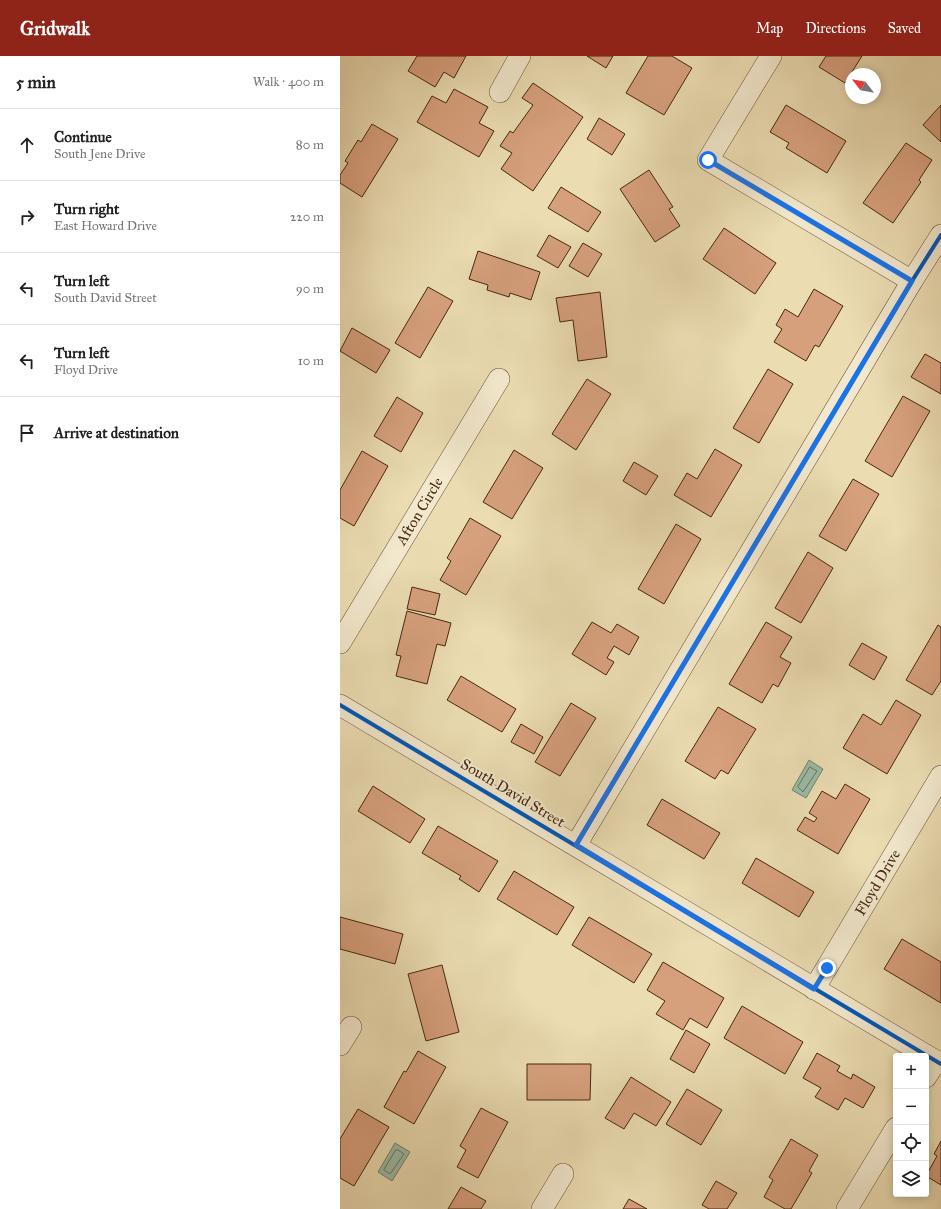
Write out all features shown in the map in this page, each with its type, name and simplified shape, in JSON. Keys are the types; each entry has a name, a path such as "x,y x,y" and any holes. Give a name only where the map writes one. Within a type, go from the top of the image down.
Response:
{"street":[{"path":"500,92 520,56"},
{"path":"771,56 708,160 912,281"},
{"path":"576,845 912,281 941,236"},
{"name":"Afton Circle","path":"340,643 499,379"},
{"name":"South David Street","path":"340,704 814,989 934,1067"},
{"name":"Floyd Drive","path":"814,989 941,776"},
{"path":"340,1045 351,1027"},
{"path":"848,1209 893,1133"},
{"path":"542,1209 563,1174"}],"water":[{"path":"809,760 823,769 806,798 792,790"},
{"path":"395,1143 410,1152 392,1181 378,1172"}],"building":[{"path":"417,56 466,56 454,78 444,72 435,87 408,71"},
{"path":"587,56 613,56 606,68"},
{"path":"648,56 672,56 692,68 664,115 626,93"},
{"path":"826,56 862,56 854,68 845,68 845,83 819,67"},
{"path":"533,83 583,117 533,191 501,169 512,153 500,146 510,131 513,133 533,105 522,98"},
{"path":"454,89 488,107 479,123 494,131 479,157 417,122 432,96 446,103"},
{"path":"786,105 846,141 827,173 786,148 789,143 770,132"},
{"path":"941,105 941,142 923,125"},
{"path":"599,118 625,134 612,155 587,139"},
{"path":"372,124 398,139 362,197 340,183 340,175 348,163 345,161 358,140 361,142"},
{"path":"906,143 932,160 919,180 921,182 893,223 863,203"},
{"path":"649,170 673,207 669,209 680,226 655,242 620,189"},
{"path":"561,187 601,212 588,232 548,208"},
{"path":"724,228 776,263 755,294 703,259"},
{"path":"549,235 571,247 558,268 537,256"},
{"path":"583,243 602,254 588,277 569,266"},
{"path":"478,251 540,272 531,300 510,293 509,297 487,290 488,285 469,279"},
{"path":"428,287 453,301 420,358 395,343"},
{"path":"814,289 843,306 819,347 815,345 806,361 774,342 782,329 776,325 785,309 798,317"},
{"path":"600,292 607,357 578,361 573,320 560,322 556,298"},
{"path":"352,328 390,350 376,373 340,351"},
{"path":"925,354 941,363 941,394 911,377"},
{"path":"768,369 793,384 759,443 733,428"},
{"path":"587,379 611,394 576,450 552,434"},
{"path":"903,396 930,411 892,477 865,461"},
{"path":"397,397 423,413 401,452 374,436"},
{"path":"715,449 742,465 711,517 674,495 687,473 697,479"},
{"path":"514,450 543,468 512,519 483,502"},
{"path":"362,451 388,466 354,526 340,518 340,490"},
{"path":"634,462 658,476 646,495 623,481"},
{"path":"853,479 879,494 846,551 819,536"},
{"path":"470,518 501,536 466,595 440,580 451,561 447,558"},
{"path":"676,524 701,539 664,604 638,589"},
{"path":"808,552 833,568 801,623 775,608"},
{"path":"412,587 440,594 435,615 407,609"},
{"path":"407,611 451,623 445,646 437,644 427,684 396,676 401,656 396,655"},
{"path":"592,622 611,633 617,624 639,637 629,655 614,646 607,658 614,662 606,675 572,654"},
{"path":"766,622 792,637 780,657 791,663 778,687 773,684 762,703 729,684"},
{"path":"938,625 941,627 941,681 932,695 906,680"},
{"path":"862,643 887,657 874,680 849,665"},
{"path":"461,676 516,709 502,732 447,700"},
{"path":"896,700 921,715 887,774 843,748 863,714 881,725"},
{"path":"571,703 596,718 560,776 535,762"},
{"path":"718,707 756,729 728,774 721,770 715,779 685,761"},
{"path":"521,724 543,737 534,754 511,742"},
{"path":"845,784 870,799 838,854 797,830 805,817 814,822 817,818 809,813 822,791 836,799"},
{"path":"373,786 425,819 410,843 358,811"},
{"path":"662,799 720,833 704,859 647,825"},
{"path":"438,826 498,861 479,892 459,879 461,876 422,853"},
{"path":"756,858 814,892 799,917 742,883"},
{"path":"514,871 574,907 557,935 497,899"},
{"path":"340,917 403,934 395,964 340,949"},
{"path":"589,917 652,954 634,983 572,945"},
{"path":"902,939 941,962 941,1003 884,969"},
{"path":"663,962 724,998 707,1028 690,1018 683,1030 656,1014 665,1001 647,990"},
{"path":"442,965 459,1032 426,1041 408,974"},
{"path":"742,1006 803,1042 785,1074 724,1038"},
{"path":"686,1030 710,1044 694,1073 670,1059"},
{"path":"418,1051 446,1067 414,1124 384,1107 404,1071 406,1072"},
{"path":"817,1053 840,1066 837,1071 851,1079 853,1074 875,1087 863,1108 845,1098 838,1110 815,1097 821,1088 803,1078"},
{"path":"527,1064 591,1064 590,1100 527,1100"},
{"path":"631,1077 671,1102 656,1126 634,1113 624,1129 605,1118"},
{"path":"687,1089 722,1110 701,1145 666,1124"},
{"path":"481,1108 508,1122 478,1178 457,1167 466,1150 460,1146"},
{"path":"358,1109 389,1127 354,1186 340,1178 340,1139"},
{"path":"791,1139 818,1155 809,1171 812,1173 791,1209 785,1209 764,1197 773,1180 769,1177"},
{"path":"941,1141 941,1185 929,1178 929,1171 937,1156 934,1154"},
{"path":"716,1181 737,1193 727,1209 709,1209 702,1205"},
{"path":"461,1187 486,1201 481,1209 448,1209"},
{"path":"629,1199 647,1209 623,1209"}],"cycle path":[{"path":"576,845 912,281 941,235"},
{"path":"340,705 941,1064"}],"route":[{"path":"708,160 912,281 576,845 814,989 827,968"}]}
